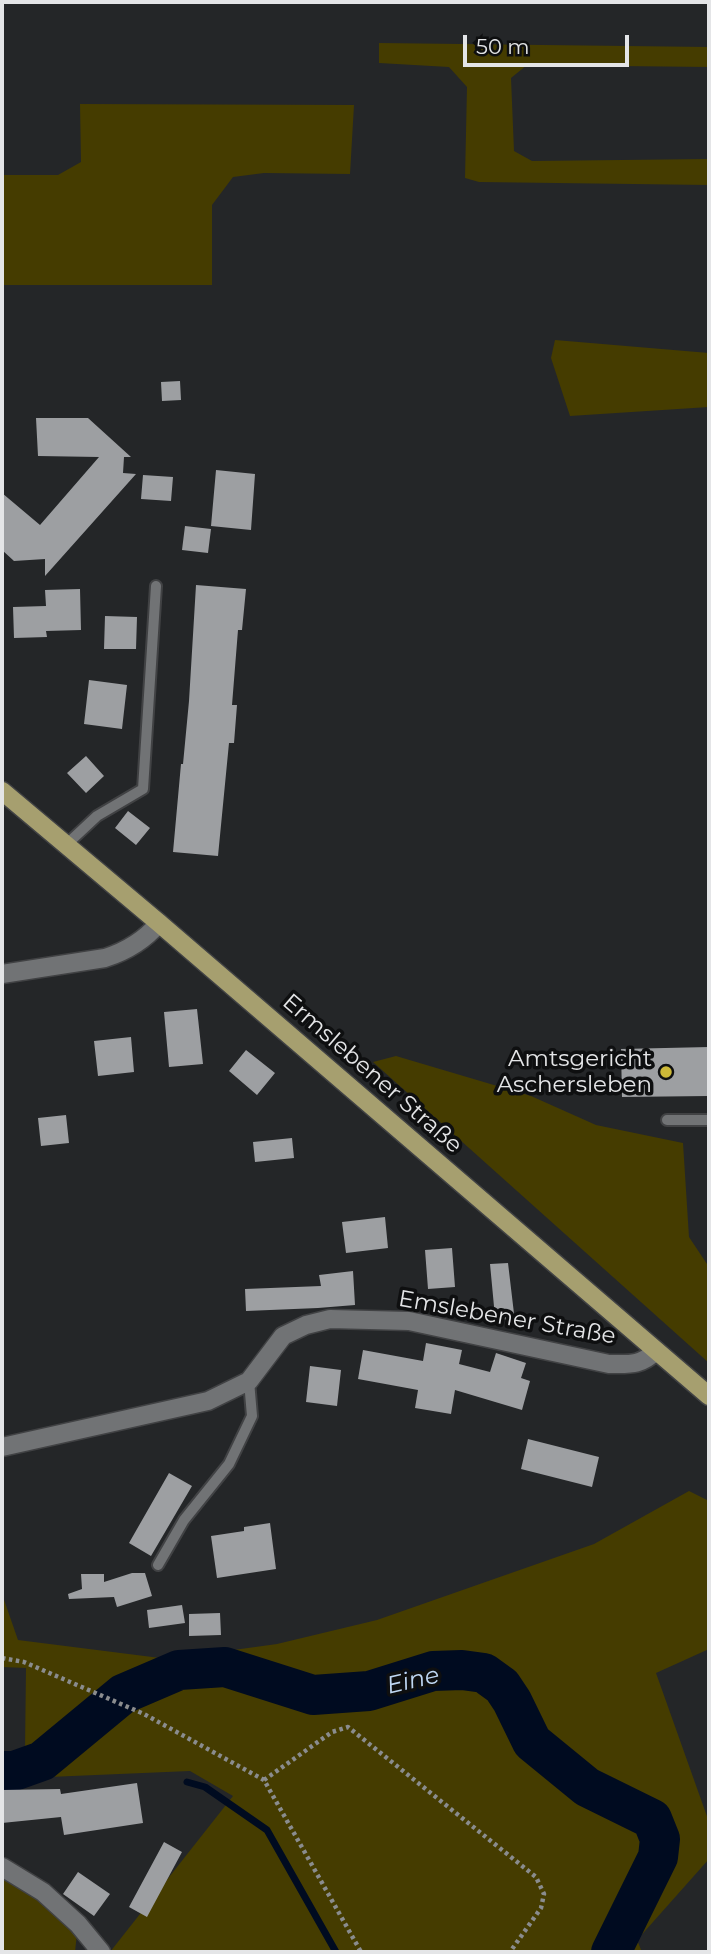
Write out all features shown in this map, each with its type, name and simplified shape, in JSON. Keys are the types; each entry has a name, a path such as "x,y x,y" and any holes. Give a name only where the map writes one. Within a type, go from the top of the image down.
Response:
{"main road":[{"name":"Ermslebener Straße","path":"2,791 709,1396"}],"street":[{"path":"2,974 105,958 138,943 159,923"},
{"name":"Emslebener Straße","path":"2,1447 208,1401 250,1381 283,1336 306,1325 330,1319 408,1321 609,1364 634,1364 646,1360 656,1351"},
{"path":"2,1867 43,1892 78,1924 101,1952"}],"lane":[{"path":"66,845 97,816 143,789 156,586"},
{"path":"667,1120 709,1119"},
{"path":"158,1565 184,1520 229,1464 252,1416 250,1381"}],"path":[{"path":"2,1658 24,1662 127,1706 264,1780 361,1952"},
{"path":"264,1780 332,1732 348,1727 536,1877 544,1894 541,1908 510,1952"}],"shaded area":[{"path":"379,43 709,47 709,67 527,65 511,78 514,151 532,161 709,159 709,185 479,182 465,178 467,87 449,67 379,63"},
{"path":"80,104 354,105 350,174 264,173 233,177 212,205 212,285 2,285 2,175 58,175 81,162"},
{"path":"555,340 709,353 709,407 570,416 551,358"},
{"path":"396,1056 531,1096 596,1125 683,1143 689,1237 709,1267 709,1363 373,1062"},
{"path":"689,1491 709,1501 709,1649 656,1673 709,1822 709,1859 637,1940 642,1952 110,1952 233,1796 190,1771 2,1779 2,1753 25,1750 26,1668 2,1667 2,1594 18,1640 168,1659 277,1644 377,1620 594,1544"},
{"path":"2,1861 78,1924 75,1952 2,1952"}],"building":[{"path":"180,381 181,400 162,401 161,382"},
{"path":"36,418 88,418 131,457 124,457 123,473 136,474 45,576 45,559 14,561 2,550 2,493 40,525 99,457 38,456"},
{"path":"216,470 255,474 251,530 211,526"},
{"path":"143,475 173,477 171,501 141,499"},
{"path":"185,526 211,529 208,553 182,550"},
{"path":"196,585 246,589 242,630 238,630 232,705 237,705 234,743 229,743 218,856 173,852 189,701"},
{"path":"80,589 81,630 46,631 47,637 14,638 13,607 46,606 45,590"},
{"path":"105,616 137,617 136,649 104,649"},
{"path":"89,680 127,685 122,729 84,724"},
{"path":"86,756 104,776 86,793 67,773"},
{"path":"128,811 150,828 136,845 115,828"},
{"path":"197,1009 203,1064 169,1067 164,1012"},
{"path":"131,1037 134,1072 98,1076 94,1041"},
{"name":"Amtsgericht Aschersleben","path":"709,1047 709,1096 622,1097 621,1049"},
{"path":"246,1050 275,1073 257,1095 229,1071"},
{"path":"66,1115 69,1143 41,1146 38,1118"},
{"path":"292,1138 294,1158 255,1162 253,1142"},
{"path":"385,1217 388,1248 346,1253 342,1222"},
{"path":"452,1248 455,1287 428,1289 425,1250"},
{"path":"508,1263 515,1322 495,1317 490,1264"},
{"path":"353,1271 355,1305 246,1311 245,1289 321,1286 319,1275"},
{"path":"426,1343 462,1350 459,1364 490,1372 496,1353 526,1363 521,1378 530,1381 522,1410 455,1390 451,1414 415,1408 418,1390 358,1379 363,1350 423,1361"},
{"path":"310,1366 341,1370 337,1406 306,1402"},
{"path":"528,1439 599,1457 592,1487 521,1469"},
{"path":"169,1473 192,1486 151,1556 129,1543"},
{"path":"270,1523 276,1569 217,1578 211,1536 244,1531 244,1527"},
{"path":"132,1573 145,1573 152,1596 117,1607 114,1597 69,1599 68,1594 82,1589 81,1574 104,1574 104,1582"},
{"path":"182,1605 185,1623 149,1628 147,1610"},
{"path":"220,1613 221,1635 189,1636 189,1614"},
{"path":"137,1783 143,1823 64,1835 61,1817 2,1823 2,1790 60,1789 61,1794"},
{"path":"164,1842 182,1852 147,1917 129,1907"},
{"path":"78,1872 110,1894 94,1916 63,1894"}],"waterway":[{"name":"Eine","path":"2,1771 14,1771 42,1761 123,1694 179,1670 225,1667 313,1695 369,1691 433,1671 462,1670 484,1673 502,1686 532,1742 587,1787 652,1819 660,1839 658,1857 611,1952"},
{"path":"187,1782 205,1787 267,1830 336,1952"}],"place":[{"name":"Amtsgericht Aschersleben","path":"666,1072"}]}
